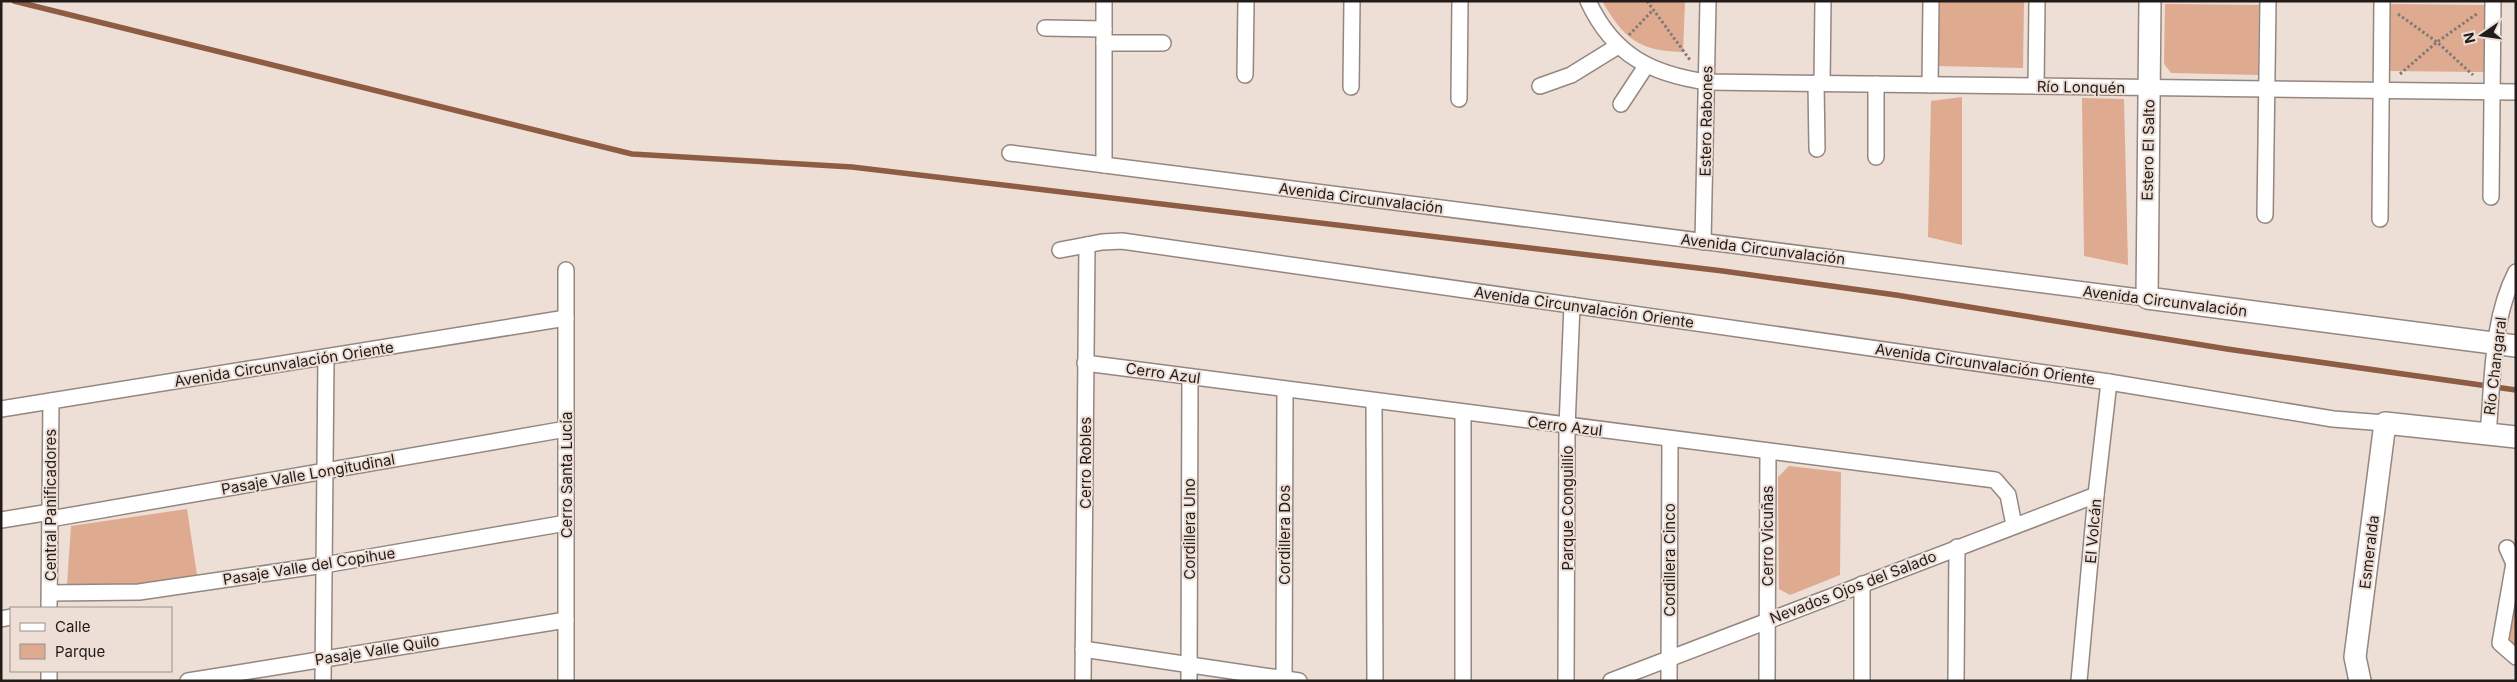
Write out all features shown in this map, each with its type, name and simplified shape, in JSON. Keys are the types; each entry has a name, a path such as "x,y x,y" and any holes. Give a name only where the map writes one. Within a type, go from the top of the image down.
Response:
{"street":[{"path":"1104,1 1104,165"},
{"path":"1245,75 1246,1"},
{"path":"1351,87 1352,1"},
{"path":"1458,99 1460,1"},
{"name":"Río Lonquén","path":"1588,1 1606,33 1618,46 1646,66 1675,76 1707,82 2516,92"},
{"name":"Estero Rabones","path":"1703,242 1708,1"},
{"path":"1817,149 1824,1"},
{"path":"1930,85 1931,1"},
{"path":"2036,86 2037,1"},
{"name":"Estero El Salto","path":"2147,298 2150,1"},
{"path":"2265,214 2268,1"},
{"path":"2380,219 2382,2"},
{"path":"2491,197 2493,2"},
{"path":"1044,28 1163,43"},
{"path":"1540,86 1571,75 1618,46"},
{"path":"1621,104 1646,66"},
{"path":"1876,84 1876,156"},
{"name":"Avenida Circunvalación","path":"1010,153 2147,298 2503,349"},
{"name":"Avenida Circunvalación Oriente","path":"1060,250 1122,241 2109,382"},
{"name":"Cerro Robles","path":"1083,681 1087,245"},
{"name":"Cerro Santa Lucía","path":"566,270 566,681"},
{"name":"Río Changaral","path":"2488,434 2490,409 2503,349 2502,307 2514,278"},
{"name":"Parque Conguillío","path":"1566,681 1567,427 1572,304"},
{"name":"Avenida Circunvalación Oriente","path":"1,409 566,318"},
{"path":"323,681 326,357"},
{"name":"Cerro Azul","path":"1086,363 1567,427 1995,480 2008,495 2014,525"},
{"name":"Cordillera Uno","path":"1189,681 1190,377"},
{"path":"2109,382 2333,419 2516,437"},
{"name":"El Volcán","path":"2079,681 2096,495 2109,382"},
{"name":"Cordillera Dos","path":"1285,390 1289,680"},
{"name":"Central Panificadores","path":"49,607 51,402"},
{"path":"1374,402 1375,681"},
{"path":"1463,413 1464,681"},
{"name":"Esmeralda","path":"2360,681 2355,657 2385,423"},
{"name":"Pasaje Valle Longitudinal","path":"1,520 50,516 326,471 566,429"},
{"name":"Cordillera Cinco","path":"1669,681 1670,439"},
{"name":"Cerro Vicuñas","path":"1767,681 1768,452"},
{"name":"Nevados Ojos del Salado","path":"1611,681 2096,495"},
{"name":"Pasaje Valle del Copihue","path":"50,593 139,592 324,565 566,523"},
{"path":"1956,681 1957,547"},
{"path":"2507,548 2515,566 2500,644 2516,657"},
{"path":"1862,584 1862,681"},
{"name":"Pasaje Valle Quilo","path":"188,681 566,620"},
{"path":"1084,650 1289,680"},
{"path":"2349,681 2355,657"}],"path":[{"path":"1647,1 1707,82"},
{"path":"2382,2 2437,42 2492,92"},
{"path":"2381,90 2437,42 2493,2"},
{"path":"1618,46 1653,10"}],"green space":[{"path":"1602,1 1685,1 1683,52 1655,49 1634,40 1618,25"},
{"path":"1939,1 2024,1 2023,68 1938,66"},
{"path":"2165,4 2259,5 2258,75 2171,73 2164,64"},
{"path":"2387,4 2485,5 2484,72 2387,71"},
{"path":"1962,97 1962,245 1928,237 1931,101"},
{"path":"2082,98 2124,99 2128,265 2084,256"},
{"path":"1789,466 1841,472 1840,575 1790,595 1779,589 1778,477"},
{"path":"187,509 197,575 149,584 67,585 71,526"},
{"path":"2510,596 2516,609 2516,649 2507,640"}],"waterway":[{"path":"14,1 632,154 852,167 1723,271 1896,295 2227,349 2516,390"}]}
